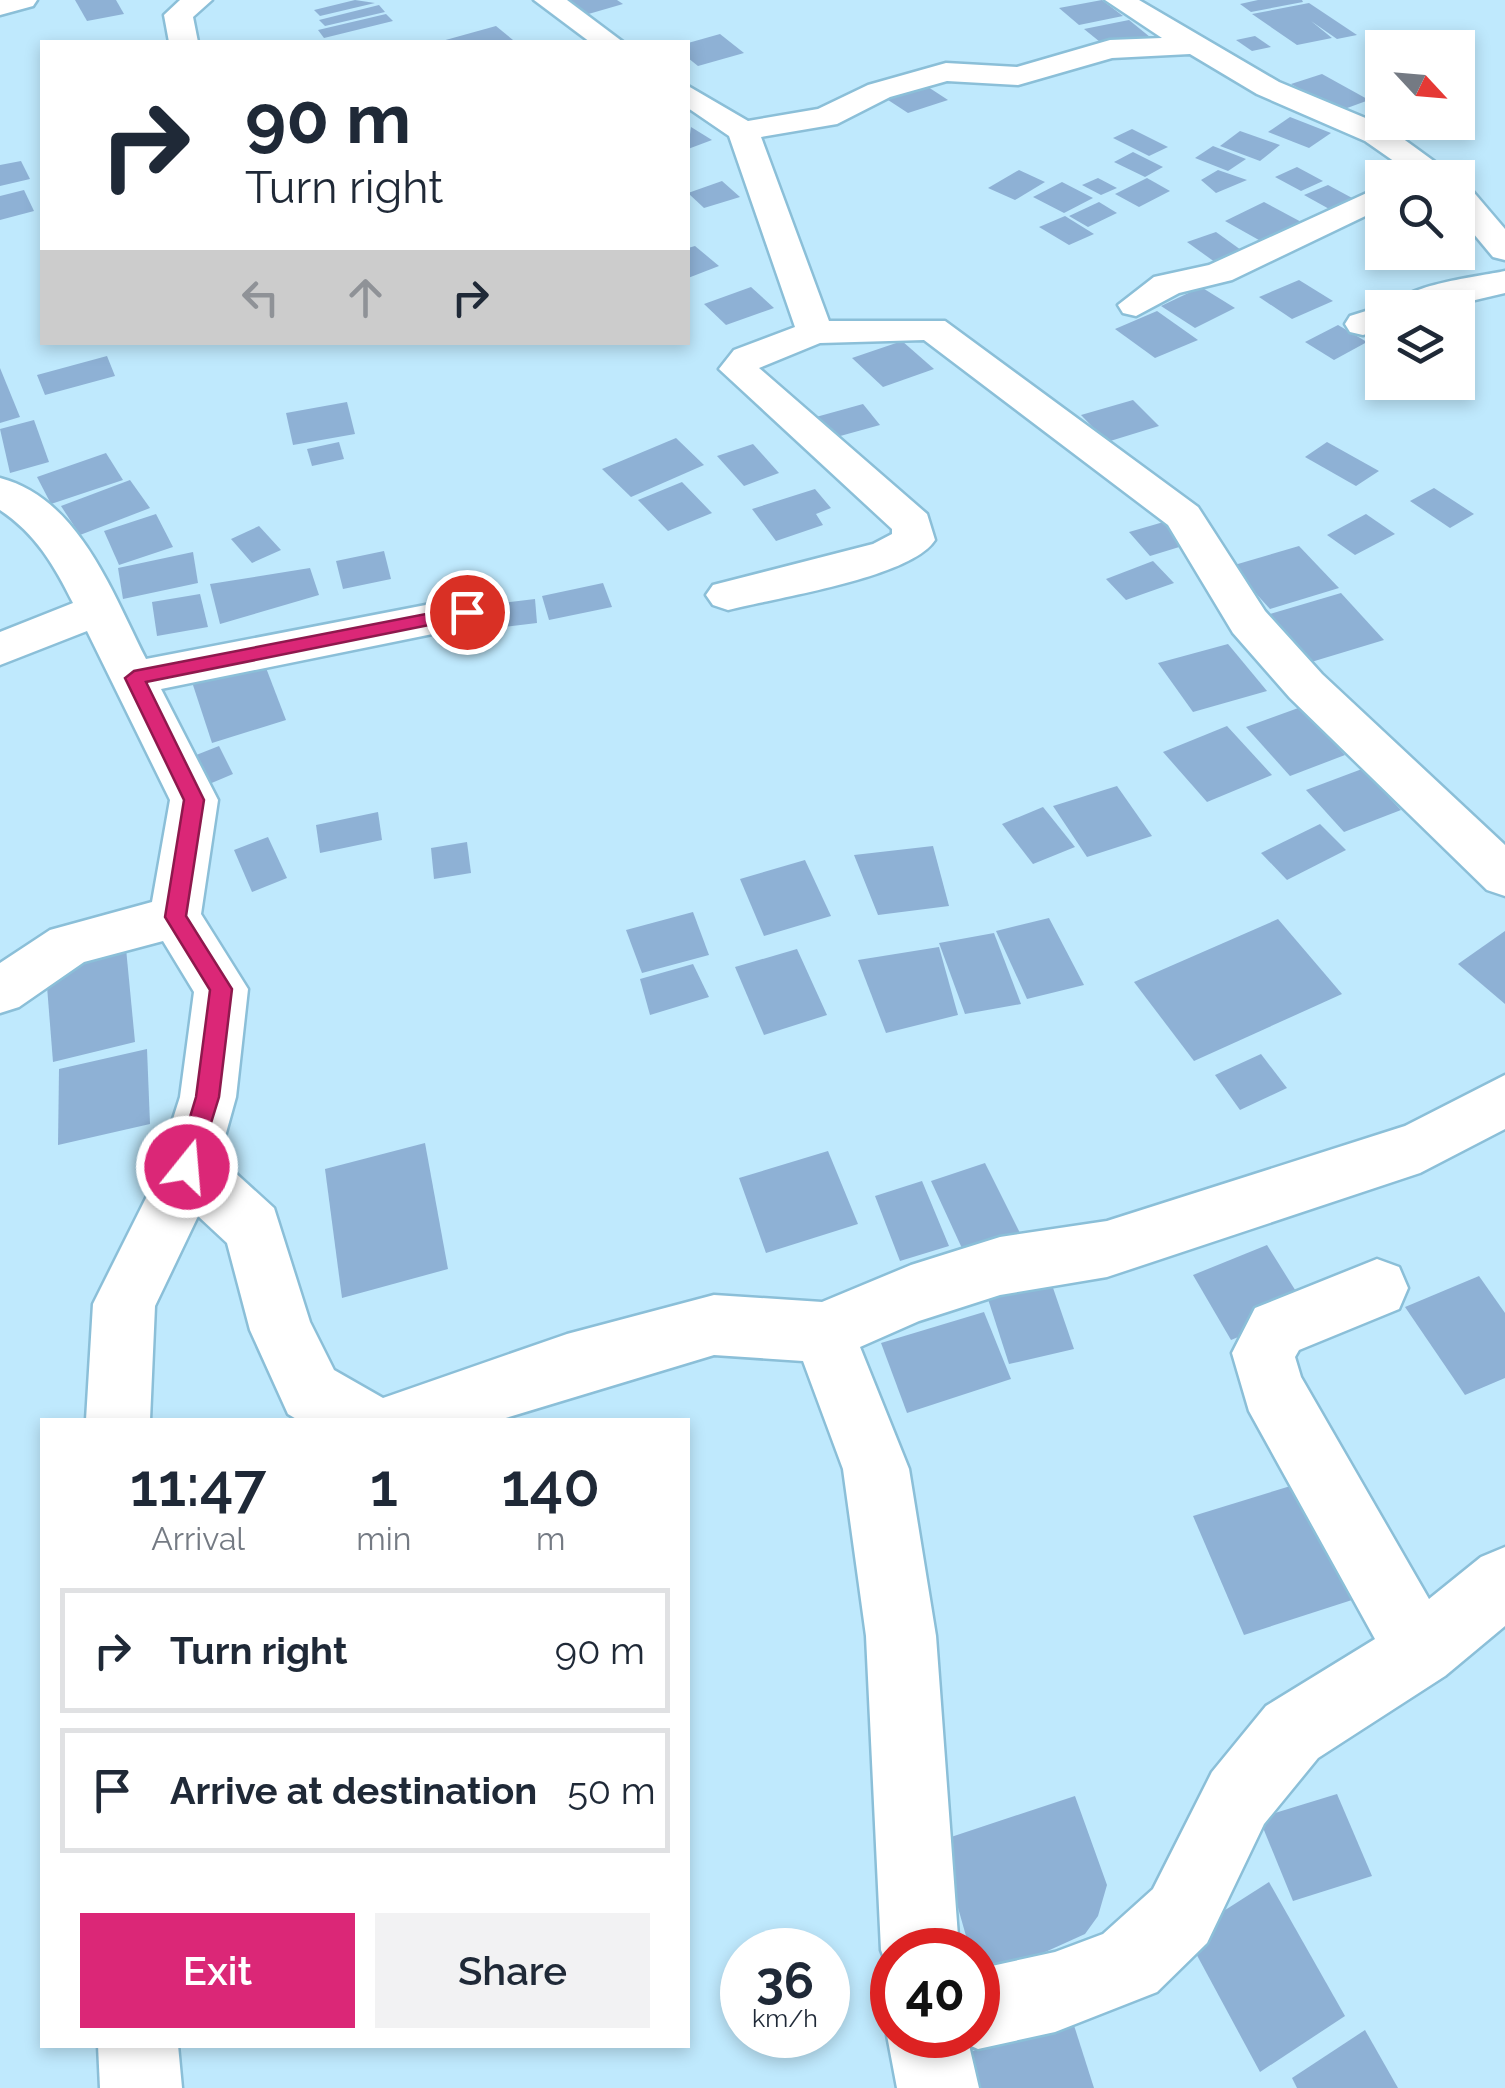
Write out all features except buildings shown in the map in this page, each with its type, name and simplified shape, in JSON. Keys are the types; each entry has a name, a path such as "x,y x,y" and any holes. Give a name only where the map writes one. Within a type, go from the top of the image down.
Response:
{"street":[{"path":"0,6 24,0"},
{"path":"184,40 178,16 198,0"},
{"path":"548,0 605,40"},
{"path":"1119,0 1268,88 1376,134 1414,160"},
{"path":"743,131 826,117 879,91 946,72 1018,76 1110,49 1200,45"},
{"path":"690,95 743,131 815,332"},
{"path":"1136,305 1168,285 1220,273 1365,204"},
{"path":"1475,215 1505,250"},
{"path":"1466,290 1505,282"},
{"path":"728,595 887,555 914,540 912,524 738,369 747,358 815,332 932,328 1183,516 1249,622 1306,686 1505,876"},
{"path":"0,491 32,512 69,552 194,800 175,917 221,989 208,1097 183,1180 124,1304 118,1418"},
{"path":"0,648 100,609"},
{"path":"134,678 467,612"},
{"path":"0,991 69,945 175,917"},
{"path":"412,1418 567,1366 714,1325 822,1332 1000,1266 1107,1249 1420,1147 1505,1100"},
{"path":"183,1180 253,1228 280,1330 311,1392 356,1418"},
{"path":"1377,1288 1277,1329 1263,1353 1272,1388 1420,1650"},
{"path":"822,1332 876,1469 901,1636 919,1928"},
{"path":"1000,2005 1055,1992 1129,1964 1180,1916 1238,1798 1292,1732 1420,1650 1505,1581"},
{"path":"138,2048 141,2088"},
{"path":"932,2058 938,2088"}],"route":[{"path":"187,1167 208,1097 221,989 175,917 194,800 134,678 467,612"}]}
